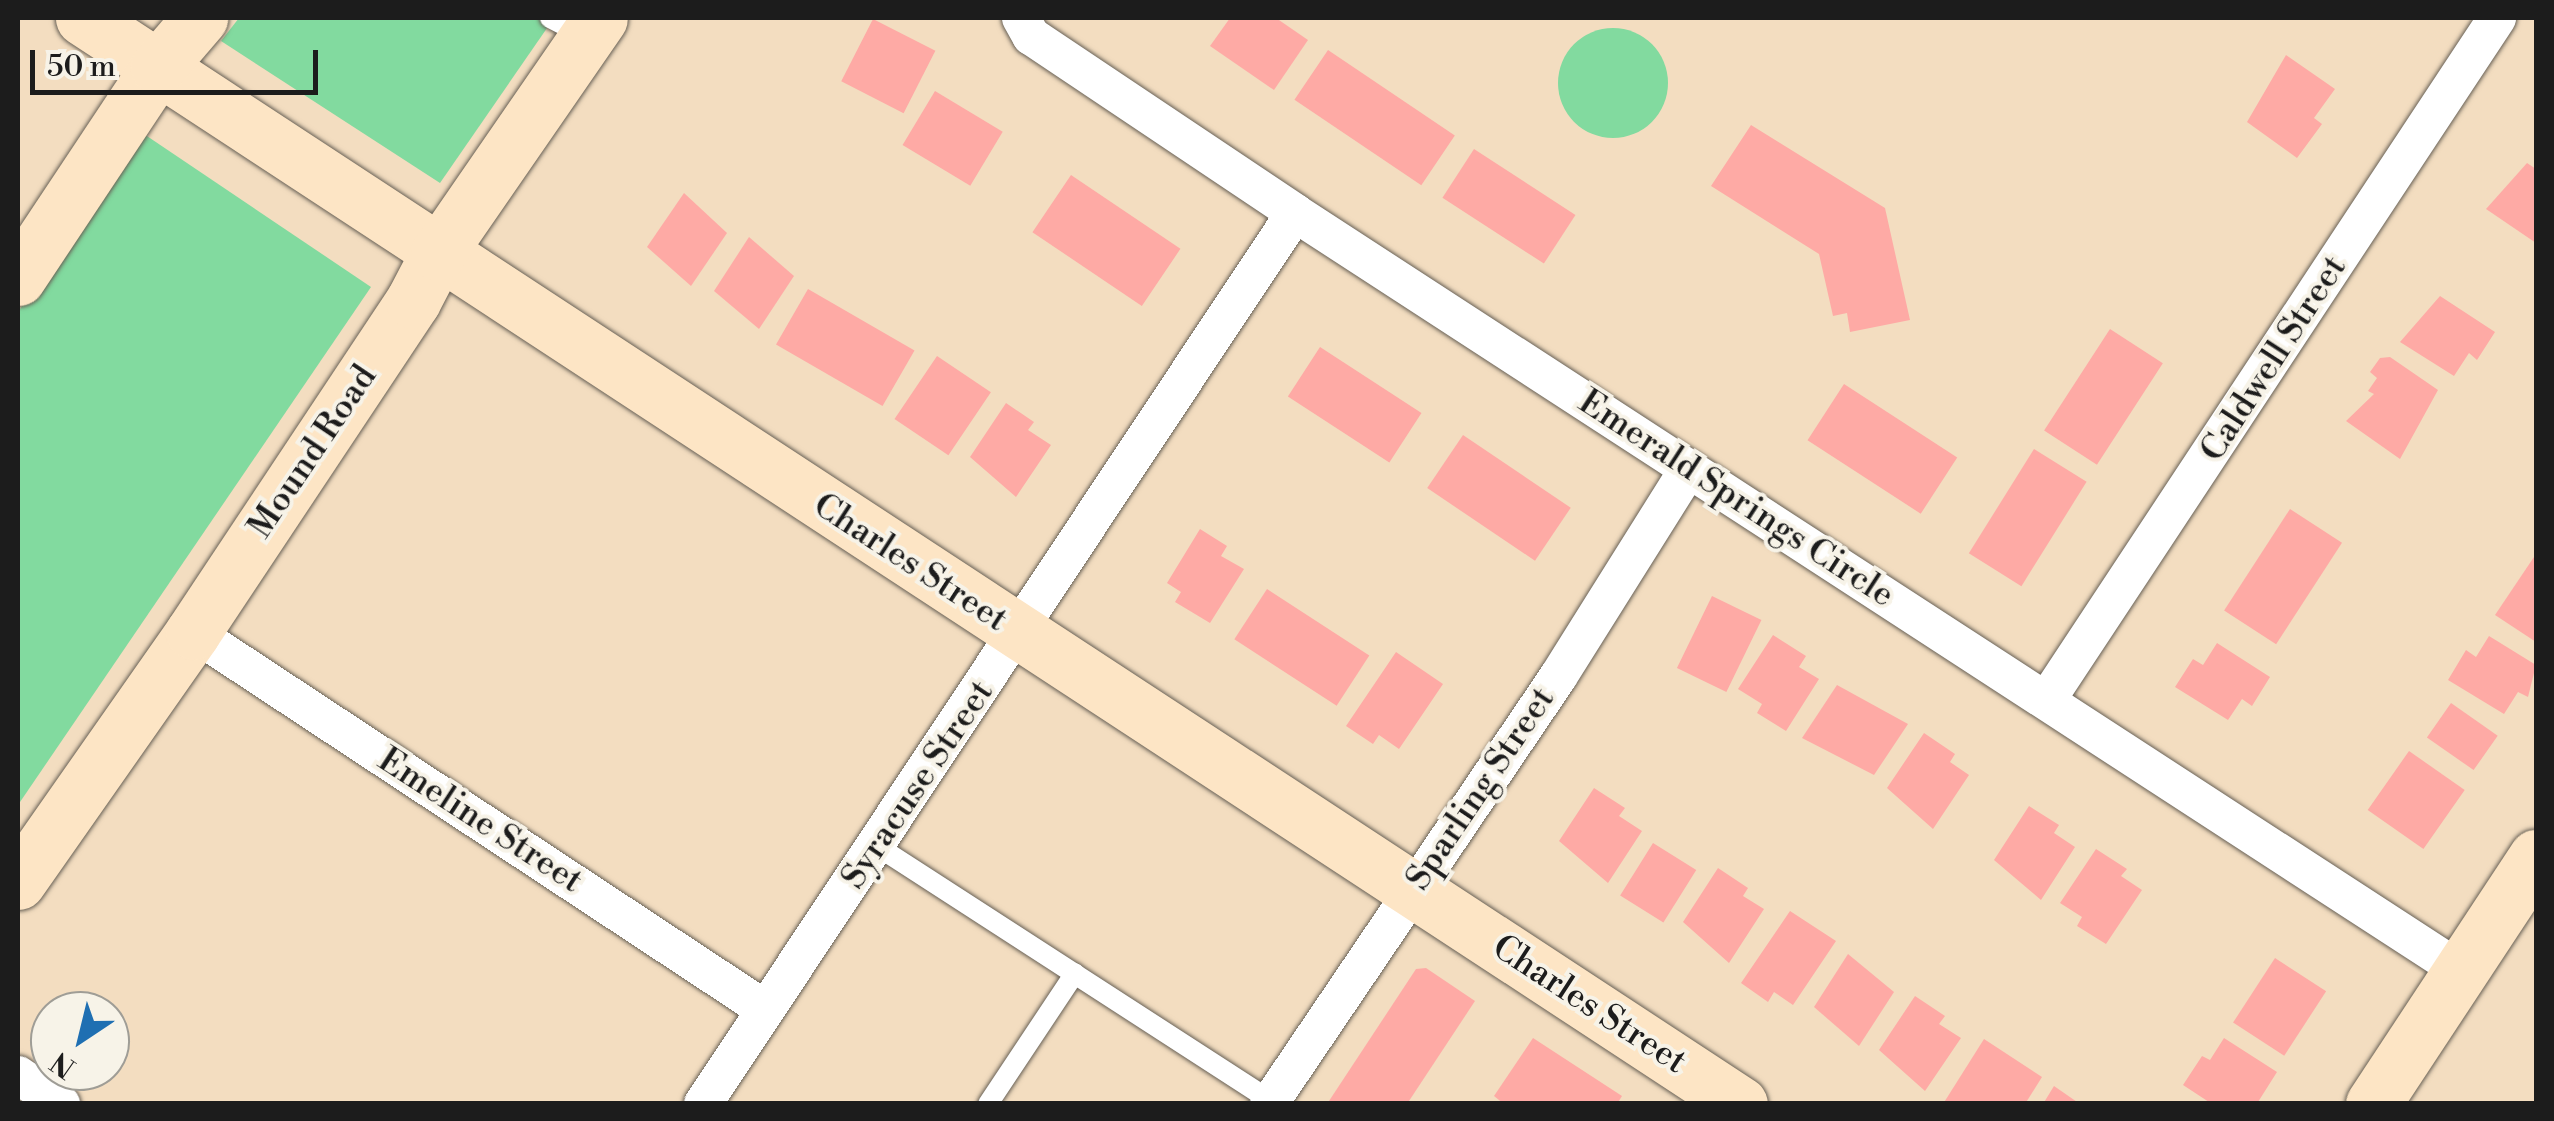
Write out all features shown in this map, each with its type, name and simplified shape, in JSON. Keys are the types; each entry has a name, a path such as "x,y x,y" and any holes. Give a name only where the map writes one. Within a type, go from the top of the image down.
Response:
{"street":[{"name":"Charles Street","path":"84,18 1740,1104"},
{"path":"18,278 158,67 200,18"},
{"name":"Emerald Springs Circle","path":"1021,18 1031,36 1296,213 1687,471 2048,698 2460,970"},
{"name":"Caldwell Street","path":"2048,698 2497,18"},
{"name":"Mound Road","path":"18,882 193,632 413,301 438,253 579,24"},
{"name":"Syracuse Street","path":"703,1104 1296,213"},
{"name":"Sparling Street","path":"1272,1102 1687,471"},
{"name":"Emeline Street","path":"193,632 766,1010"},
{"path":"2373,1104 2536,856"},
{"path":"18,1074 62,1104"}],"lane":[{"path":"877,846 1272,1102"},
{"path":"988,1104 1074,973"}],"green space":[{"path":"239,18 554,18 440,183 221,41"},
{"path":"1613,28 1634,32 1652,44 1664,62 1668,83 1664,104 1652,122 1634,134 1613,138 1592,134 1574,122 1562,104 1558,83 1562,62 1574,44 1592,32"},
{"path":"138,130 371,287 18,805 18,312"}],"building":[{"path":"1230,18 1276,18 1308,40 1274,90 1210,46"},
{"path":"873,19 935,51 904,113 841,81"},
{"path":"1328,50 1455,136 1421,185 1294,100"},
{"path":"2286,55 2335,89 2314,118 2322,124 2297,158 2247,122"},
{"path":"935,91 1003,132 970,186 903,145"},
{"path":"1751,125 1885,208 1910,320 1850,332 1847,313 1833,316 1819,254 1711,186"},
{"path":"1474,149 1575,215 1544,264 1442,198"},
{"path":"2527,163 2536,169 2536,243 2486,209"},
{"path":"1071,175 1180,249 1142,306 1032,232"},
{"path":"684,193 727,233 691,286 647,247"},
{"path":"749,237 794,276 759,329 714,291"},
{"path":"808,289 915,350 883,406 776,344"},
{"path":"2440,296 2495,332 2477,360 2469,353 2454,376 2400,342"},
{"path":"2110,329 2163,363 2097,465 2044,430"},
{"path":"1320,347 1421,413 1389,462 1288,396"},
{"path":"937,356 991,392 948,455 895,419"},
{"path":"2390,357 2438,390 2400,459 2346,421 2374,394 2368,391 2377,378 2370,372 2380,358"},
{"path":"1844,384 1957,458 1921,514 1808,440"},
{"path":"1006,403 1034,422 1028,430 1051,445 1016,497 970,457"},
{"path":"1463,435 1571,508 1535,561 1427,488"},
{"path":"2034,449 2087,482 2021,586 1969,553"},
{"path":"2290,509 2342,543 2276,644 2224,610"},
{"path":"1200,529 1227,546 1221,556 1244,569 1210,623 1175,602 1181,592 1167,583"},
{"path":"2536,554 2536,642 2495,615"},
{"path":"1267,589 1369,655 1337,706 1234,639"},
{"path":"1712,596 1761,620 1726,692 1677,668"},
{"path":"1773,635 1806,656 1799,667 1819,679 1786,731 1757,713 1762,704 1738,689"},
{"path":"2489,636 2536,665 2528,697 2518,692 2504,714 2448,680 2466,650 2476,657"},
{"path":"2217,643 2270,677 2252,706 2242,699 2228,720 2175,687 2193,659 2203,665"},
{"path":"1396,652 1443,684 1399,749 1379,735 1373,744 1346,726"},
{"path":"1837,685 1908,724 1874,775 1802,738"},
{"path":"2451,703 2498,736 2474,770 2427,737"},
{"path":"1924,733 1955,754 1950,762 1969,775 1933,829 1887,788"},
{"path":"2409,751 2465,790 2423,849 2368,810"},
{"path":"1594,788 1625,808 1619,816 1642,831 1608,883 1559,841"},
{"path":"2029,806 2059,825 2054,833 2075,847 2041,900 1994,860"},
{"path":"1653,843 1696,870 1663,923 1620,896"},
{"path":"2096,849 2127,869 2121,876 2142,890 2106,944 2077,926 2082,917 2060,903"},
{"path":"1718,868 1748,888 1743,896 1764,909 1729,963 1683,922"},
{"path":"1790,911 1836,941 1793,1005 1774,992 1768,1002 1741,983"},
{"path":"1848,954 1894,992 1859,1046 1814,1007"},
{"path":"2275,958 2326,991 2284,1056 2233,1023"},
{"path":"1426,968 1475,1001 1407,1104 1327,1104 1416,969"},
{"path":"1915,996 1945,1016 1939,1024 1961,1038 1925,1091 1879,1050"},
{"path":"1533,1038 1622,1096 1617,1104 1504,1104 1494,1096"},
{"path":"2224,1038 2277,1072 2258,1102 2212,1104 2183,1085 2202,1056 2210,1060"},
{"path":"1984,1039 2042,1077 2025,1104 1943,1104"},
{"path":"2054,1086 2080,1104 2043,1104"}]}
